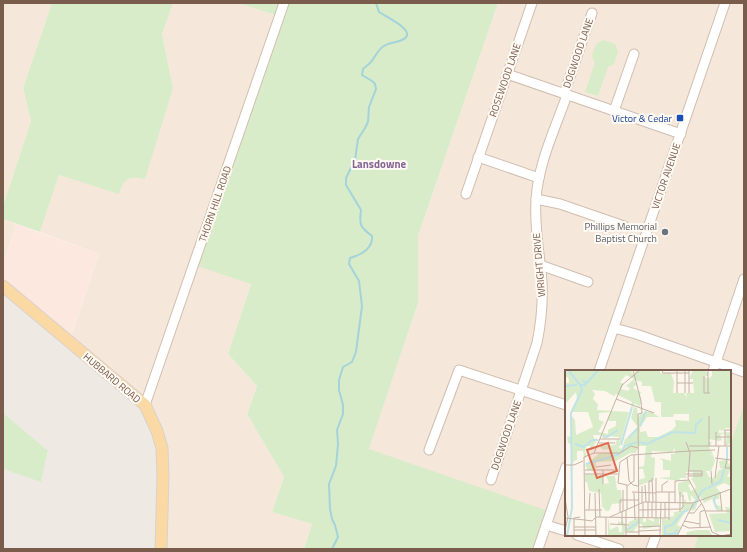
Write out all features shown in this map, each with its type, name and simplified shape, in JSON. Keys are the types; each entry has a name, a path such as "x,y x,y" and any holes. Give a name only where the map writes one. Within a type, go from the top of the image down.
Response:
{"main road":[{"name":"HUBBARD ROAD","path":"3,286 145,405 157,431 162,448 163,476 161,549"}],"street":[{"name":"THORN HILL ROAD","path":"145,405 284,3"},
{"name":"ROSEWOOD LANE","path":"466,194 532,3"},
{"name":"VICTOR AVENUE","path":"599,370 726,3"},
{"name":"DOGWOOD LANE","path":"565,95 592,13"},
{"path":"614,111 634,54"},
{"path":"507,74 680,134"},
{"name":"WRIGHT DRIVE","path":"521,390 537,343 542,303 536,231 536,199 546,154 565,95"},
{"path":"478,157 540,178"},
{"path":"536,199 560,204 624,226"},
{"path":"540,265 588,282"},
{"path":"714,367 744,279"},
{"path":"614,328 636,334 714,367 744,372"},
{"path":"430,450 459,370 565,405"},
{"name":"DOGWOOD LANE","path":"490,480 521,390"},
{"path":"538,549 565,470"},
{"path":"546,525 565,531"},
{"path":"580,536 619,549"},
{"path":"651,549 656,536"}],"shaded area":[{"path":"3,3 52,3 23,88 31,121 3,206"},
{"path":"173,3 238,3 280,16 251,284 228,354 257,386 247,414 284,477 272,512 312,524 304,549 161,549 68,341 73,332 99,254 40,232 59,175 119,193 173,88 162,34"},
{"path":"498,3 744,3 744,405 731,442 731,370 565,370 565,536 698,536 694,549 538,549 369,449 418,303 418,236"},
{"path":"3,219 16,224 3,265"},
{"path":"16,224 99,254 73,332 68,341 3,286 3,265"},
{"path":"3,286 129,393 157,431 161,549 3,549 3,469 41,481 48,452 3,413"}],"green space":[{"path":"52,3 173,3 162,34 173,88 145,179 128,179 123,184 119,194 59,175 40,232 3,219 3,206 31,121 23,88"},
{"path":"238,3 498,3 418,236 418,303 369,449 551,512 538,549 304,549 312,524 272,512 284,477 247,414 257,386 228,354 251,284 194,265 279,16"},
{"path":"604,40 615,44 618,52 614,64 608,67 598,96 585,92 595,63 592,56 596,44"},
{"path":"744,405 744,549 694,549 698,536 731,536 731,442"},
{"path":"3,413 48,451 41,482 3,469"}],"waterway":[{"path":"332,549 338,537 330,509 329,484 336,466 338,444 337,430 343,414 339,380 343,367 352,362 356,352 362,306 359,281 349,264 350,258 365,251 372,241 372,236 361,225 361,210 346,185 346,178 355,160 358,139 368,122 369,107 376,89 375,84 362,75 363,69 372,61 382,48 388,44 402,40 406,37 407,33 400,24 379,12 376,3"}],"place":[{"name":"Victor & Cedar","path":"680,118"},
{"name":"Phillips Memorial Baptist Church","path":"665,232"}],"district":[{"name":"Lansdowne","path":"379,164"}]}
